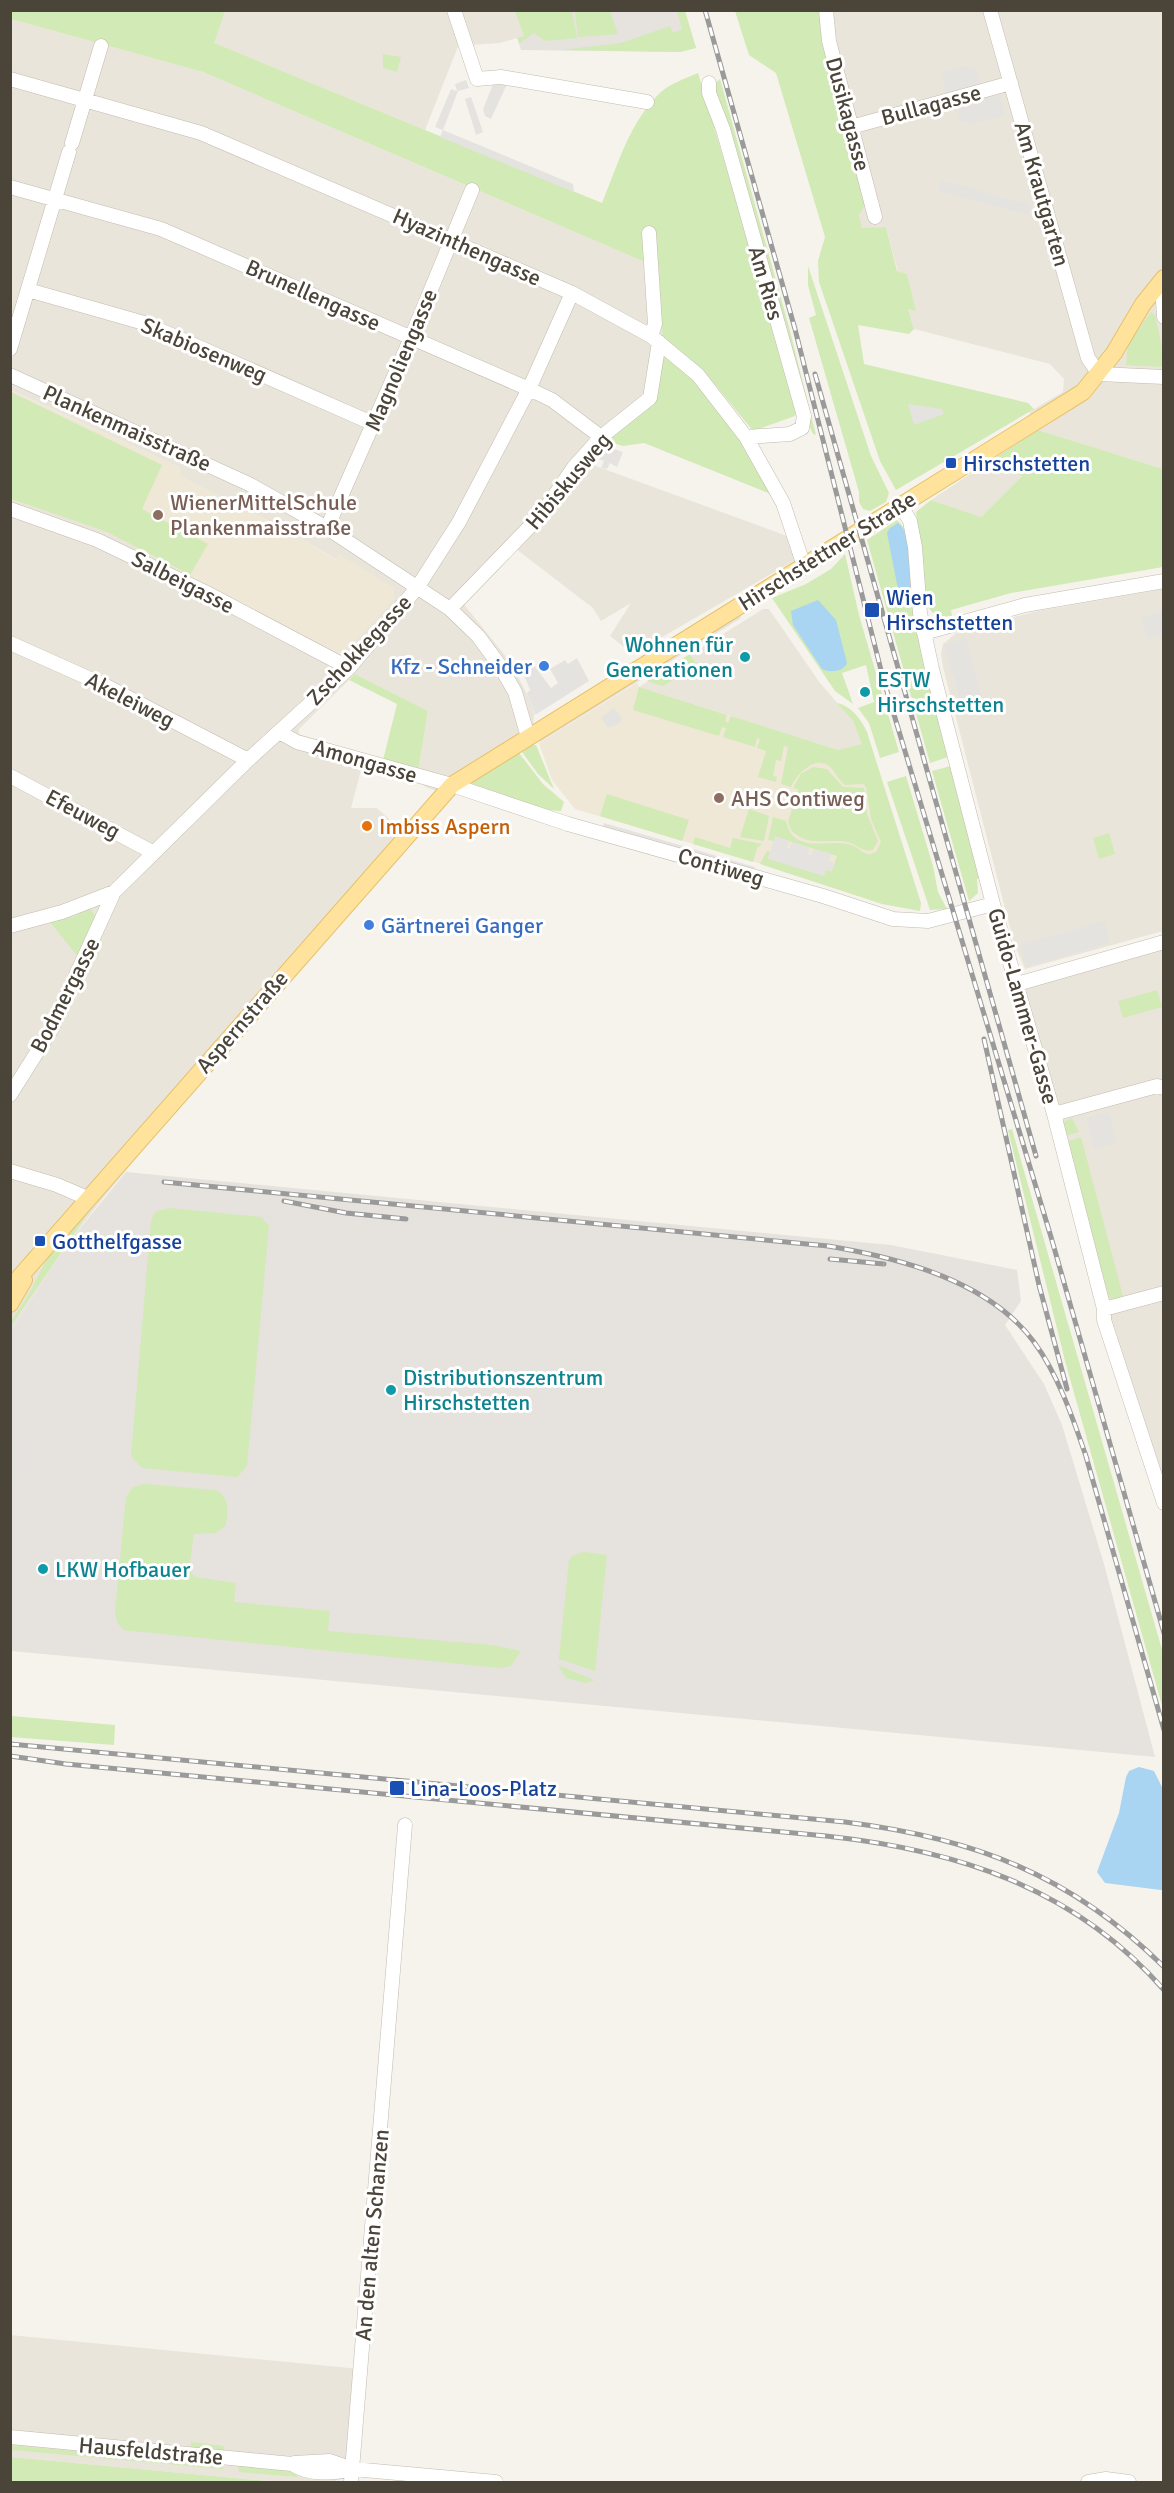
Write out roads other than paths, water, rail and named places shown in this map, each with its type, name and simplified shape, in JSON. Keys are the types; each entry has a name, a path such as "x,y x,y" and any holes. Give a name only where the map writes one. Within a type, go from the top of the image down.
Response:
{"main road":[{"name":"Hirschstettner Straße","path":"452,785 1083,392 1099,374 1143,304 1163,281"},
{"name":"Aspernstraße","path":"10,1288 452,785"},
{"name":"Aspernstraße","path":"10,1304 34,1261"}],"street":[{"path":"454,10 477,79 501,77 647,102"},
{"name":"Dusikagasse","path":"826,10 829,41 875,217"},
{"name":"Am Krautgarten","path":"990,10 1088,358 1099,374"},
{"path":"10,349 101,46"},
{"name":"Hyazinthengasse","path":"10,79 201,133 572,293 655,339 698,375 746,437 783,503 804,566"},
{"name":"Am Ries","path":"709,83 709,93 723,129 804,416 801,428 790,434 746,437"},
{"name":"Bullagasse","path":"851,127 1011,83"},
{"name":"Brunellengasse","path":"10,187 161,229 530,389 552,400 601,436"},
{"name":"Magnoliengasse","path":"327,528 411,338 472,190"},
{"name":"Hibiskusweg","path":"450,609 541,515 574,467 601,436 650,399 655,324 649,233"},
{"path":"1163,281 1164,317"},
{"name":"Skabiosenweg","path":"28,290 144,323 374,424"},
{"name":"Zschokkegasse","path":"11,924 62,912 114,892 248,760 349,668 417,588 464,513 530,389 572,293"},
{"path":"1099,374 1164,377"},
{"name":"Plankenmaisstraße","path":"10,375 249,484 327,528 450,609 478,636 500,666 515,692 528,737"},
{"name":"Guido-Lammer-Gasse","path":"901,506 910,521 915,546 924,633 993,904 1054,1114 1104,1310 1104,1320 1164,1503"},
{"name":"Salbeigasse","path":"10,509 98,540 207,593 349,668"},
{"path":"924,633 1025,605 1164,581"},
{"name":"Akeleiweg","path":"10,643 106,686 248,760"},
{"name":"Amongasse","path":"279,732 297,742 452,785"},
{"name":"Efeuweg","path":"10,776 154,853"},
{"name":"Contiweg","path":"452,785 568,824 798,888 893,919 928,921 993,904"},
{"name":"Bodmergasse","path":"10,1095 51,1030 114,892"},
{"path":"1017,984 1164,942"},
{"path":"1054,1114 1157,1086 1164,1088"},
{"path":"10,1171 57,1185 87,1198"},
{"path":"1104,1310 1164,1293"},
{"name":"An den alten Schanzen","path":"352,2476 405,1825"},
{"name":"Hausfeldstraße","path":"10,2437 292,2464 300,2469 352,2476 496,2482"},
{"path":"1088,2482 1106,2479 1129,2482"}],"water":[{"path":"898,523 906,536 911,567 911,595 903,598 897,584 887,533"},
{"path":"818,600 836,620 847,663 836,671 822,669 793,625 791,611"},
{"path":"1139,1767 1154,1771 1163,1789 1164,1890 1105,1883 1097,1872 1119,1813 1126,1777 1129,1771"}],"railway":[{"path":"705,10 795,329 883,678 1051,1237 1164,1633"},
{"path":"815,374 1036,1156"},
{"path":"984,1039 1039,1285 1067,1389"},
{"path":"164,1182 828,1246 884,1257 941,1276 968,1288 993,1303 1015,1321 1034,1342 1051,1369 1065,1398 1087,1459"},
{"path":"284,1201 346,1213 406,1219"},
{"path":"830,1259 884,1264"},
{"path":"1085,1453 1164,1730"},
{"path":"10,1744 845,1822 892,1829 936,1838 977,1850 1056,1884 1129,1935 1164,1967"},
{"path":"10,1756 66,1764 826,1836 921,1851 1010,1880 1052,1900 1092,1924 1129,1954 1164,1990"}],"place":[{"name":"Hirschstetten","path":"951,463"},
{"name":"WienerMittelSchule Plankenmaisstraße","path":"158,515"},
{"name":"Wien Hirschstetten","path":"872,610"},
{"name":"Wohnen für Generationen","path":"745,657"},
{"name":"Kfz - Schneider","path":"544,666"},
{"name":"ESTW Hirschstetten","path":"865,692"},
{"name":"AHS Contiweg","path":"719,798"},
{"name":"Imbiss Aspern","path":"367,826"},
{"name":"Gärtnerei Ganger","path":"369,925"},
{"name":"Gotthelfgasse","path":"40,1241"},
{"name":"Distributionszentrum Hirschstetten","path":"391,1390"},
{"name":"LKW Hofbauer","path":"43,1569"},
{"name":"Lina-Loos-Platz","path":"397,1788"}]}
